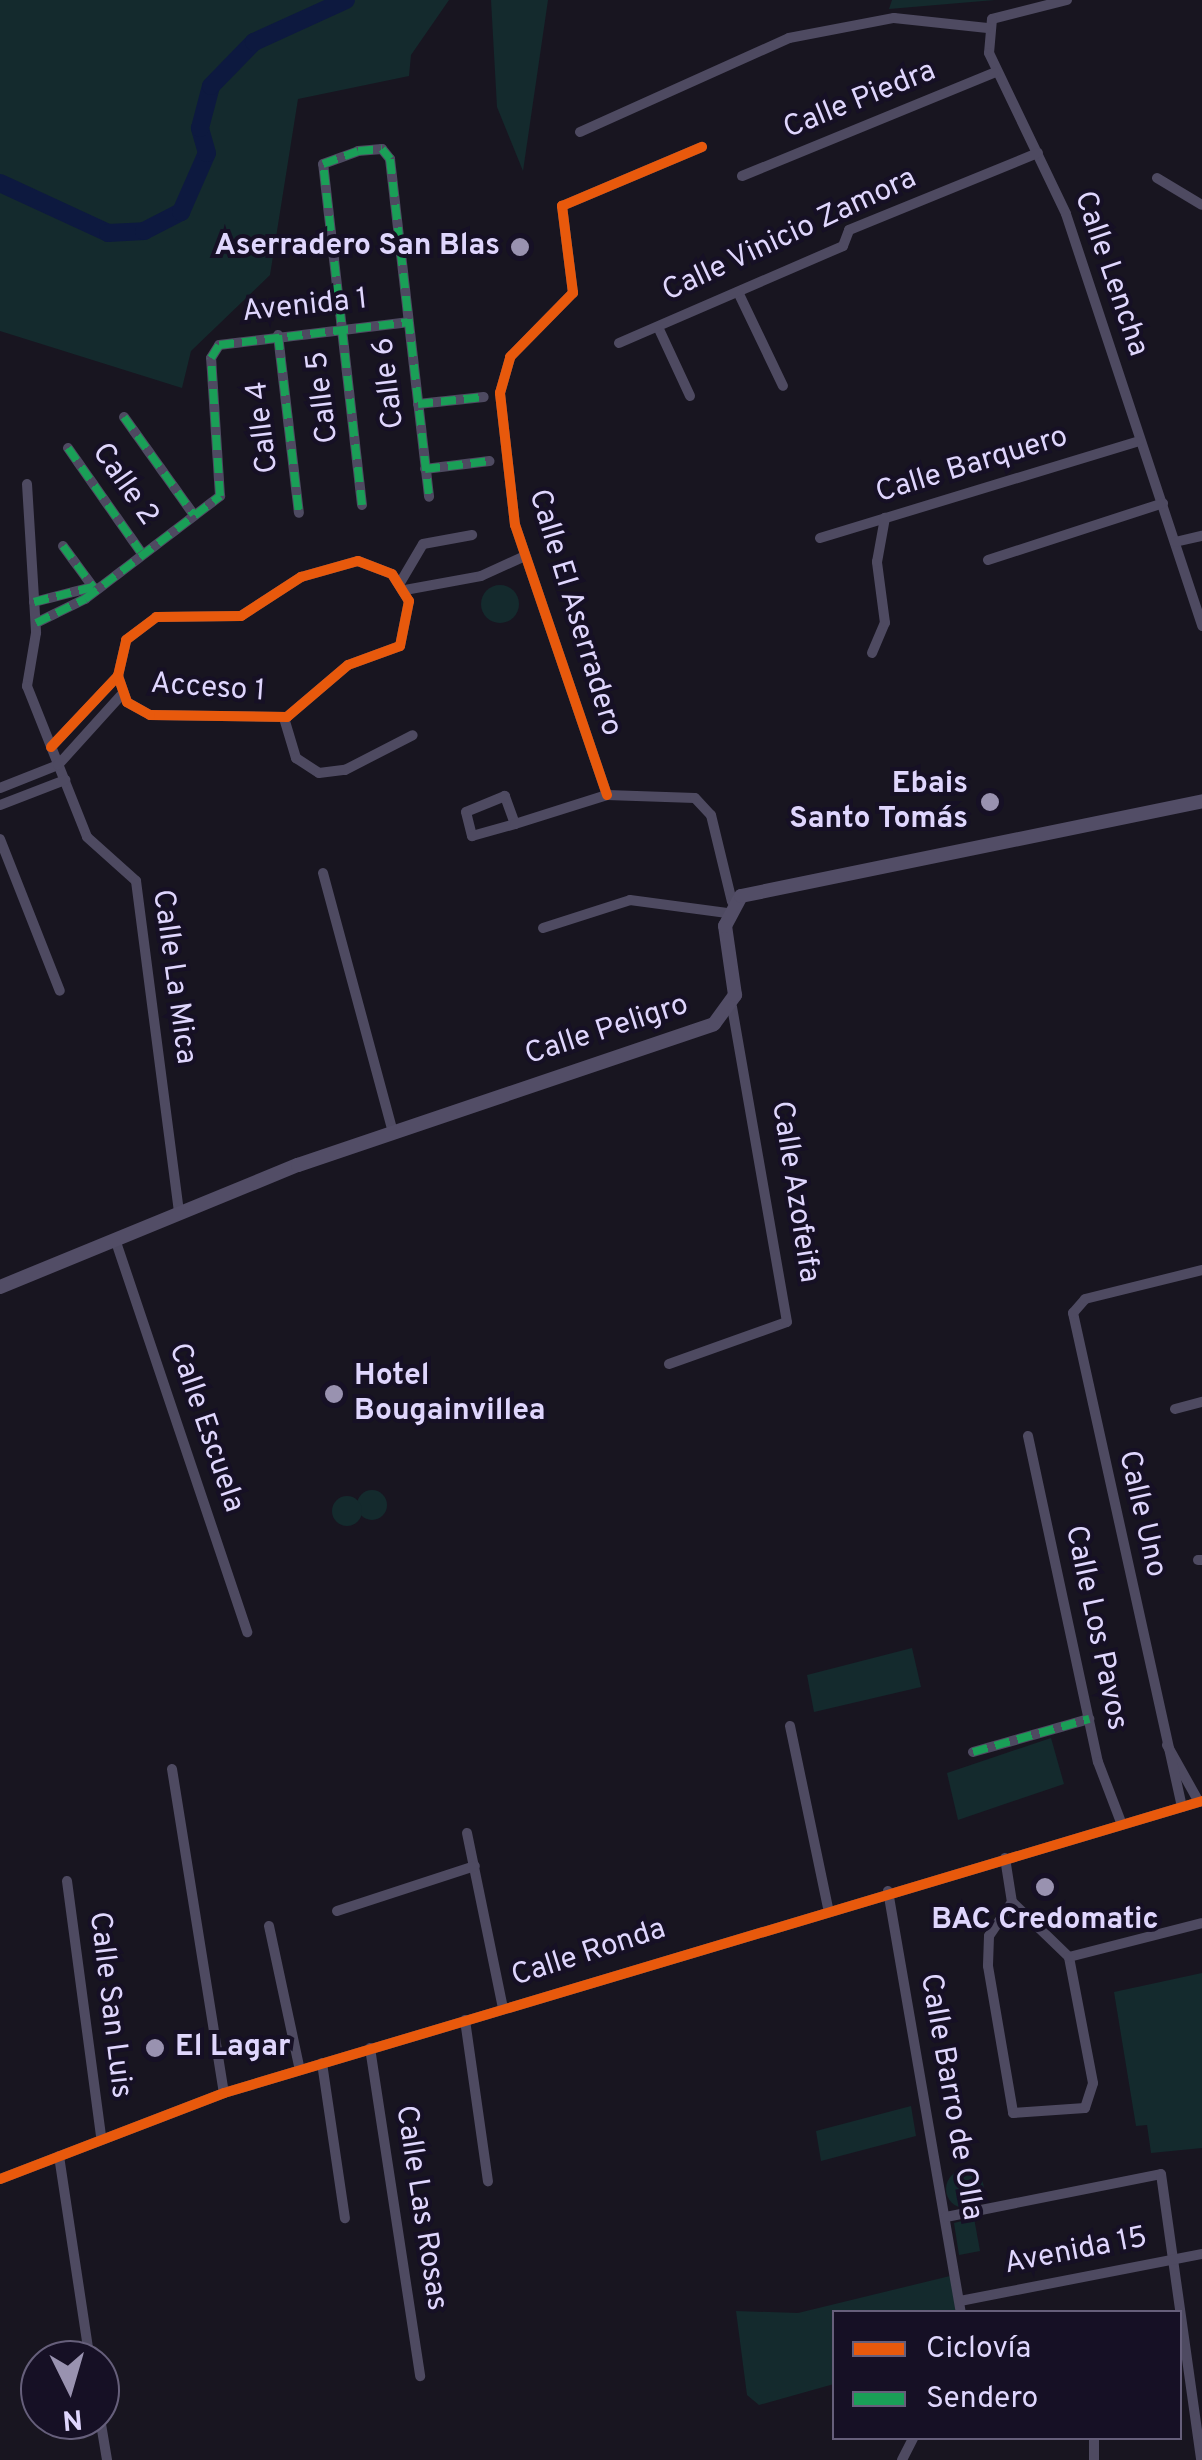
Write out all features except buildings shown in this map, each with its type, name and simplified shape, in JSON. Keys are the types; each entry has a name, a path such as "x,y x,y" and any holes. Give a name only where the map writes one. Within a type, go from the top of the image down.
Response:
{"main road":[{"path":"730,907 1202,802"},
{"name":"Calle Peligro","path":"0,1287 179,1211 394,1132 699,1030 732,1007 730,907"}],"street":[{"path":"580,132 790,38 894,18 987,28 1040,3 1067,0"},
{"name":"Calle Lencha","path":"987,28 996,72 1038,153 1163,503 1202,626"},
{"name":"Calle Piedra","path":"742,176 996,72"},
{"name":"Calle El Aserradero","path":"607,795 526,556 503,458 500,393 510,357 573,293 560,209 702,147"},
{"name":"Calle 6","path":"323,164 358,151 389,154 429,497"},
{"name":"Calle Vinicio Zamora","path":"618,344 842,246 849,230 1038,153"},
{"name":"Calle 5","path":"323,164 362,505"},
{"path":"1157,178 1202,205"},
{"path":"738,292 783,386"},
{"name":"Avenida 1","path":"36,623 194,515 224,480 214,350 278,335 408,322"},
{"path":"658,326 690,396"},
{"name":"Calle 4","path":"278,335 298,513"},
{"path":"418,404 484,397"},
{"path":"124,417 194,515"},
{"name":"Calle Barquero","path":"820,538 1140,441"},
{"name":"Calle 2","path":"68,448 140,551"},
{"path":"426,469 490,461"},
{"name":"Calle La Mica","path":"27,484 36,623 27,686 88,838 136,882 179,1211"},
{"path":"988,560 1163,503"},
{"path":"872,653 886,622 877,562 885,518"},
{"path":"403,586 423,544 472,535"},
{"path":"1175,542 1202,536"},
{"path":"63,546 93,587"},
{"path":"403,586 481,576 526,556"},
{"name":"Acceso 1","path":"370,563 403,586 410,623 400,646 348,665 284,718 158,716 123,693 118,676 126,640 156,617 252,612 333,565 370,563"},
{"name":"Avenida 1","path":"34,602 93,587"},
{"name":"Acceso 1","path":"51,747 118,676"},
{"name":"Acceso 1","path":"58,765 123,693"},
{"path":"284,718 296,758 328,774 413,735"},
{"path":"0,788 58,765"},
{"path":"0,805 64,780"},
{"path":"514,824 504,796 466,812 472,836 514,824 607,795 681,794 704,804 730,907 630,900 544,928"},
{"path":"0,839 60,991"},
{"path":"323,874 394,1132"},
{"name":"Calle Azofeifa","path":"669,1364 787,1322 732,1007"},
{"name":"Calle Escuela","path":"115,1239 248,1632"},
{"name":"Calle Uno","path":"1182,1808 1072,1322 1085,1298 1202,1270"},
{"path":"1175,1409 1202,1402"},
{"name":"Calle Los Pavos","path":"1028,1436 1089,1718 1122,1825"},
{"path":"974,1752 1089,1718"},
{"path":"790,1726 828,1908"},
{"name":"Calle Uno","path":"1167,1745 1200,1801"},
{"path":"172,1770 224,2093"},
{"name":"Calle Ronda","path":"0,2180 101,2136 224,2093 828,1908 1200,1801"},
{"path":"467,1834 503,2008"},
{"path":"1005,1858 1012,1902 1069,1957 1094,2101 1013,2113 988,1966 989,1936 1012,1902"},
{"path":"337,1912 475,1866"},
{"name":"Calle San Luis","path":"68,1881 101,2136"},
{"name":"Calle Barro de Olla","path":"888,1891 961,2307"},
{"path":"1069,1957 1202,1923"},
{"path":"269,1926 300,2070"},
{"path":"465,2020 488,2181"},
{"name":"Calle Las Rosas","path":"370,2048 420,2376"},
{"path":"322,2064 345,2218"},
{"path":"60,2156 87,2340"},
{"path":"946,2217 1161,2174 1177,2258 1181,2310"},
{"name":"Avenida 15","path":"961,2307 1202,2254"},
{"path":"1182,2321 1202,2460"}],"green space":[{"path":"0,0 449,0 411,55 409,76 298,99 270,275 191,351 182,388 0,331"},
{"path":"491,0 548,0 523,171 497,107"},
{"path":"892,0 995,0 889,9"},
{"path":"500,585 514,590 519,604 514,618 500,623 486,618 481,604 486,590"},
{"path":"372,1490 382,1495 387,1505 382,1515 372,1520 362,1515 357,1505 362,1495"},
{"path":"347,1496 358,1500 362,1511 358,1522 347,1526 336,1522 332,1511 336,1500"},
{"path":"912,1648 921,1687 814,1712 807,1675"},
{"path":"1051,1738 1064,1784 958,1820 947,1773"},
{"path":"1202,1973 1202,2148 1151,2153 1147,2125 1136,2126 1114,1992"},
{"path":"911,2106 916,2136 821,2161 816,2131"},
{"path":"965,2170 979,2175 984,2189 979,2203 965,2208 951,2203 946,2189 951,2175"},
{"path":"974,2218 980,2251 959,2255 954,2223"},
{"path":"950,2276 956,2310 832,2310 832,2385 759,2405 747,2395 736,2311 798,2313"}],"waterway":[{"path":"0,183 108,233 144,231 181,212 207,153 200,128 211,86 254,42 346,0"}],"marked path":[{"path":"362,505 323,164 358,151 382,149 390,159 429,497"},
{"path":"36,623 85,599 220,496 211,358 219,345 408,322"},
{"path":"278,335 299,513"},
{"path":"418,404 484,397"},
{"path":"124,417 194,515"},
{"path":"68,448 140,551"},
{"path":"425,469 490,461"},
{"path":"63,546 93,587"},
{"path":"34,602 93,587"},
{"path":"973,1752 1089,1719"}],"cycle path":[{"path":"607,795 515,525 500,393 510,357 573,293 562,206 702,147"},
{"path":"51,747 118,676 126,640 156,617 241,616 301,577 358,561 392,574 409,601 400,646 348,665 287,717 150,715 127,702 118,676"},
{"path":"0,2179 224,2093 1202,1801"}],"place":[{"name":"Aserradero San Blas","path":"520,247"},
{"name":"Ebais Santo Tomás","path":"990,802"},
{"name":"Hotel Bougainvillea","path":"334,1394"},
{"name":"BAC Credomatic","path":"1045,1887"},
{"name":"El Lagar","path":"155,2048"}]}
